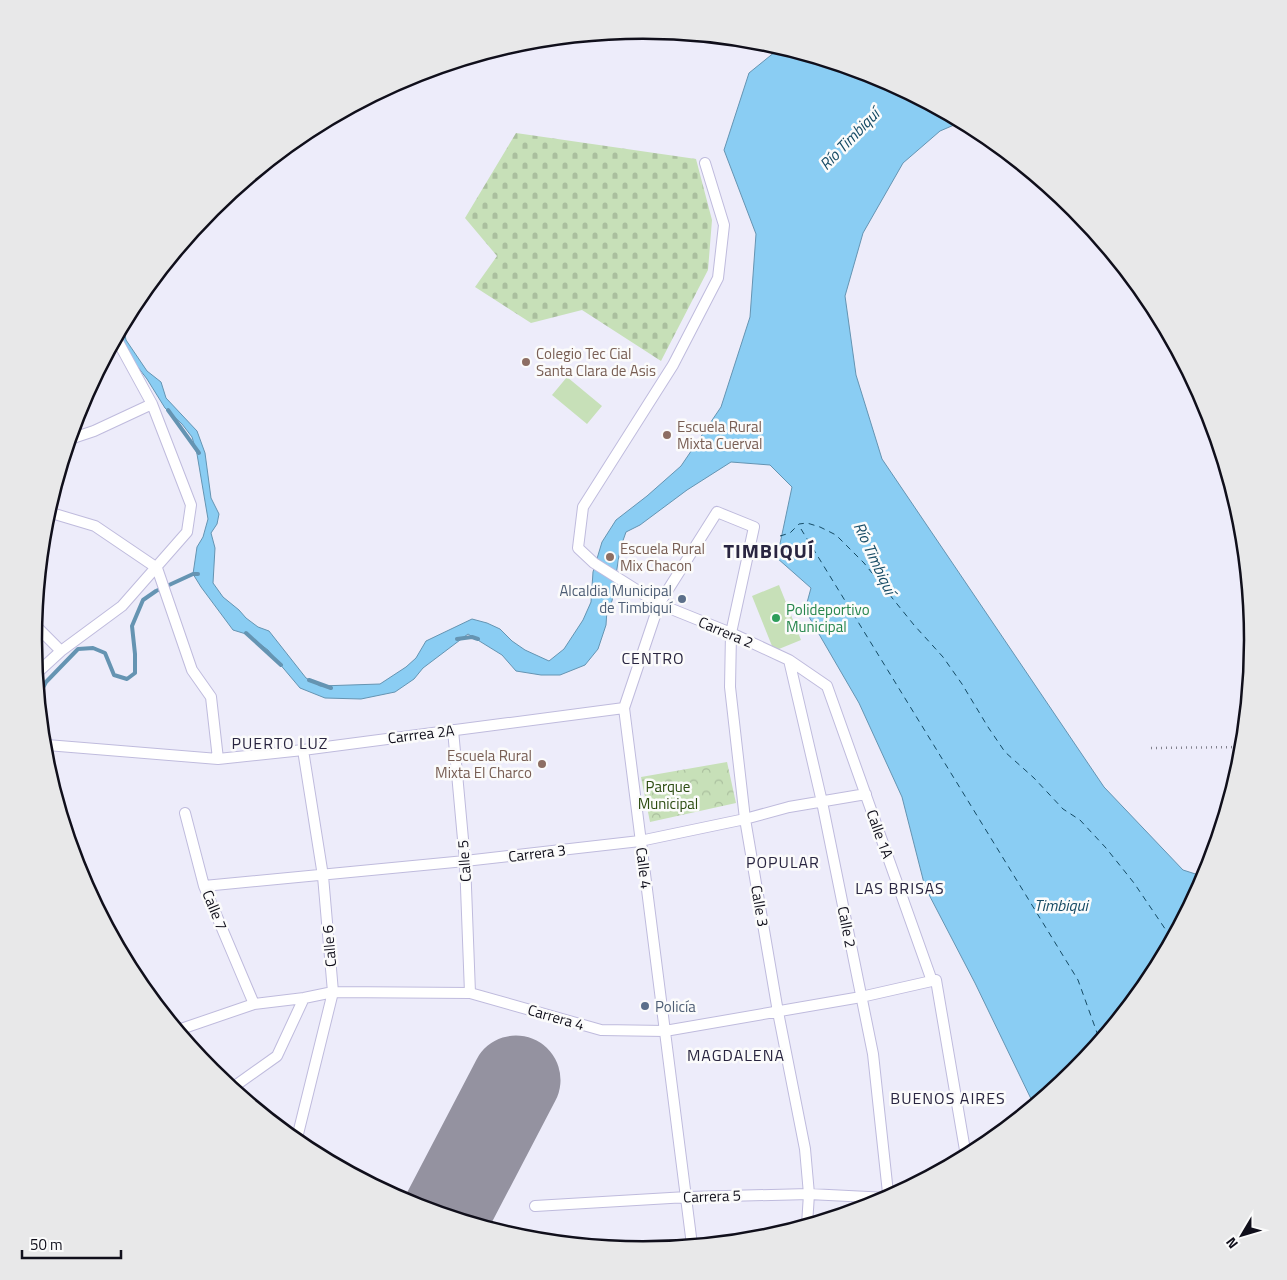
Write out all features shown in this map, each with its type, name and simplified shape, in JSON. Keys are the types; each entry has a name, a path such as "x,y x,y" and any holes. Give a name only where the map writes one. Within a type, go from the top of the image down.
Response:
{"street":[{"name":"Carrera 2","path":"705,164 724,225 718,278 673,365 583,506 578,548 594,564 659,604 731,633 789,660 827,686"},
{"path":"43,667 60,651 122,606 187,532 191,505 152,404 120,345"},
{"path":"78,436 94,431 152,404"},
{"name":"Calle 4","path":"691,1239 624,708 659,604 717,512 754,527"},
{"path":"56,514 95,526 157,568 192,670 211,698 218,758"},
{"name":"Calle 3","path":"754,527 731,633 730,687 745,819 778,1012 805,1149 809,1194 807,1218"},
{"path":"42,633 60,651"},
{"name":"Calle 2","path":"789,660 822,802 872,1054 888,1189"},
{"name":"Calle 1A","path":"827,686 934,981 965,1148"},
{"name":"Carrrea 2A","path":"52,745 218,758 303,750 624,708"},
{"name":"Calle 5","path":"453,730 465,862 470,993"},
{"name":"Calle 6","path":"298,1132 333,992 323,876 303,750"},
{"name":"Carrera 3","path":"204,886 465,862 640,841 745,819 790,807 866,794"},
{"name":"Calle 7","path":"185,813 204,886 254,1004"},
{"name":"Carrera 4","path":"184,1028 254,1004 304,998 333,992 470,993 601,1030 665,1031 861,998 934,981"},
{"path":"238,1084 277,1056 304,998"},
{"name":"Carrera 5","path":"535,1206 687,1197 809,1194 871,1196"}],"path":[{"path":"1151,748 1235,747"}],"green space":[{"path":"516,133 696,159 712,220 708,270 661,361 582,310 531,323 475,287 497,256 465,218"},
{"path":"567,377 602,406 587,424 552,395"},
{"name":"Polideportivo Municipal","path":"779,585 801,640 774,651 752,596"},
{"name":"Parque Municipal","path":"727,762 736,803 650,822 641,777"}],"water":[{"name":"Timbiqui","path":"774,53 799,59 874,85 954,125 940,131 903,163 863,233 845,296 856,375 882,459 1104,787 1183,870 1197,874 1164,941 1121,1006 1069,1065 1031,1099 975,983 925,887 902,797 859,703 805,610 811,588 777,558 792,487 770,465 731,462 687,490 640,525 626,532 620,549 612,601 607,610 606,625 598,649 585,665 560,675 541,675 516,671 502,655 468,634 423,668 414,679 395,692 361,699 325,698 300,688 268,650 246,634 233,630 193,574 197,547 203,537 208,519 197,454 192,437 182,424 165,408 121,342 125,336 147,371 161,382 166,398 197,431 205,453 211,498 219,514 217,524 211,533 215,548 213,583 223,597 246,618 258,627 269,631 306,678 320,686 380,684 416,658 426,641 472,619 500,629 525,650 549,661 564,649 583,620 591,602 593,572 602,542 616,520 681,466 721,407 750,317 756,234 724,150 749,73"}],"waterway":[{"path":"168,410 199,453"},
{"path":"44,685 78,649 93,648 105,653 114,675 127,679 135,673 132,626 143,600 156,591 193,574 198,574"},
{"path":"246,633 281,665"},
{"path":"457,639 472,637 478,639"},
{"path":"309,680 331,688"}],"ferry route":[{"path":"780,536 790,533 799,524 807,523 820,527 836,535 864,563 914,625 943,657 1005,752 1034,778 1063,809 1080,820 1106,848 1134,883 1168,933"},
{"path":"801,529 1078,980 1098,1034"}],"runway":[{"path":"449,1209 516,1080"}],"place":[{"name":"Colegio Tec Cial Santa Clara de Asis","path":"526,362"},
{"name":"Escuela Rural Mixta Cuerval","path":"667,435"},
{"name":"Escuela Rural Mix Chacon","path":"610,557"},
{"name":"Alcaldia Municipal de Timbiquí","path":"682,599"},
{"name":"Polideportivo Municipal","path":"776,618"},
{"name":"Escuela Rural Mixta El Charco","path":"542,764"},
{"name":"Policía","path":"645,1006"}],"district":[{"name":"TIMBIQUÍ","path":"769,550"},
{"name":"CENTRO","path":"653,658"},
{"name":"PUERTO LUZ","path":"280,743"},
{"name":"POPULAR","path":"783,862"},
{"name":"LAS BRISAS","path":"900,888"},
{"name":"MAGDALENA","path":"736,1055"},
{"name":"BUENOS AIRES","path":"948,1098"}],"water label":[{"name":"Río Timbiquí","path":"849,139"},
{"name":"Río Timbiquí","path":"875,558"}]}
